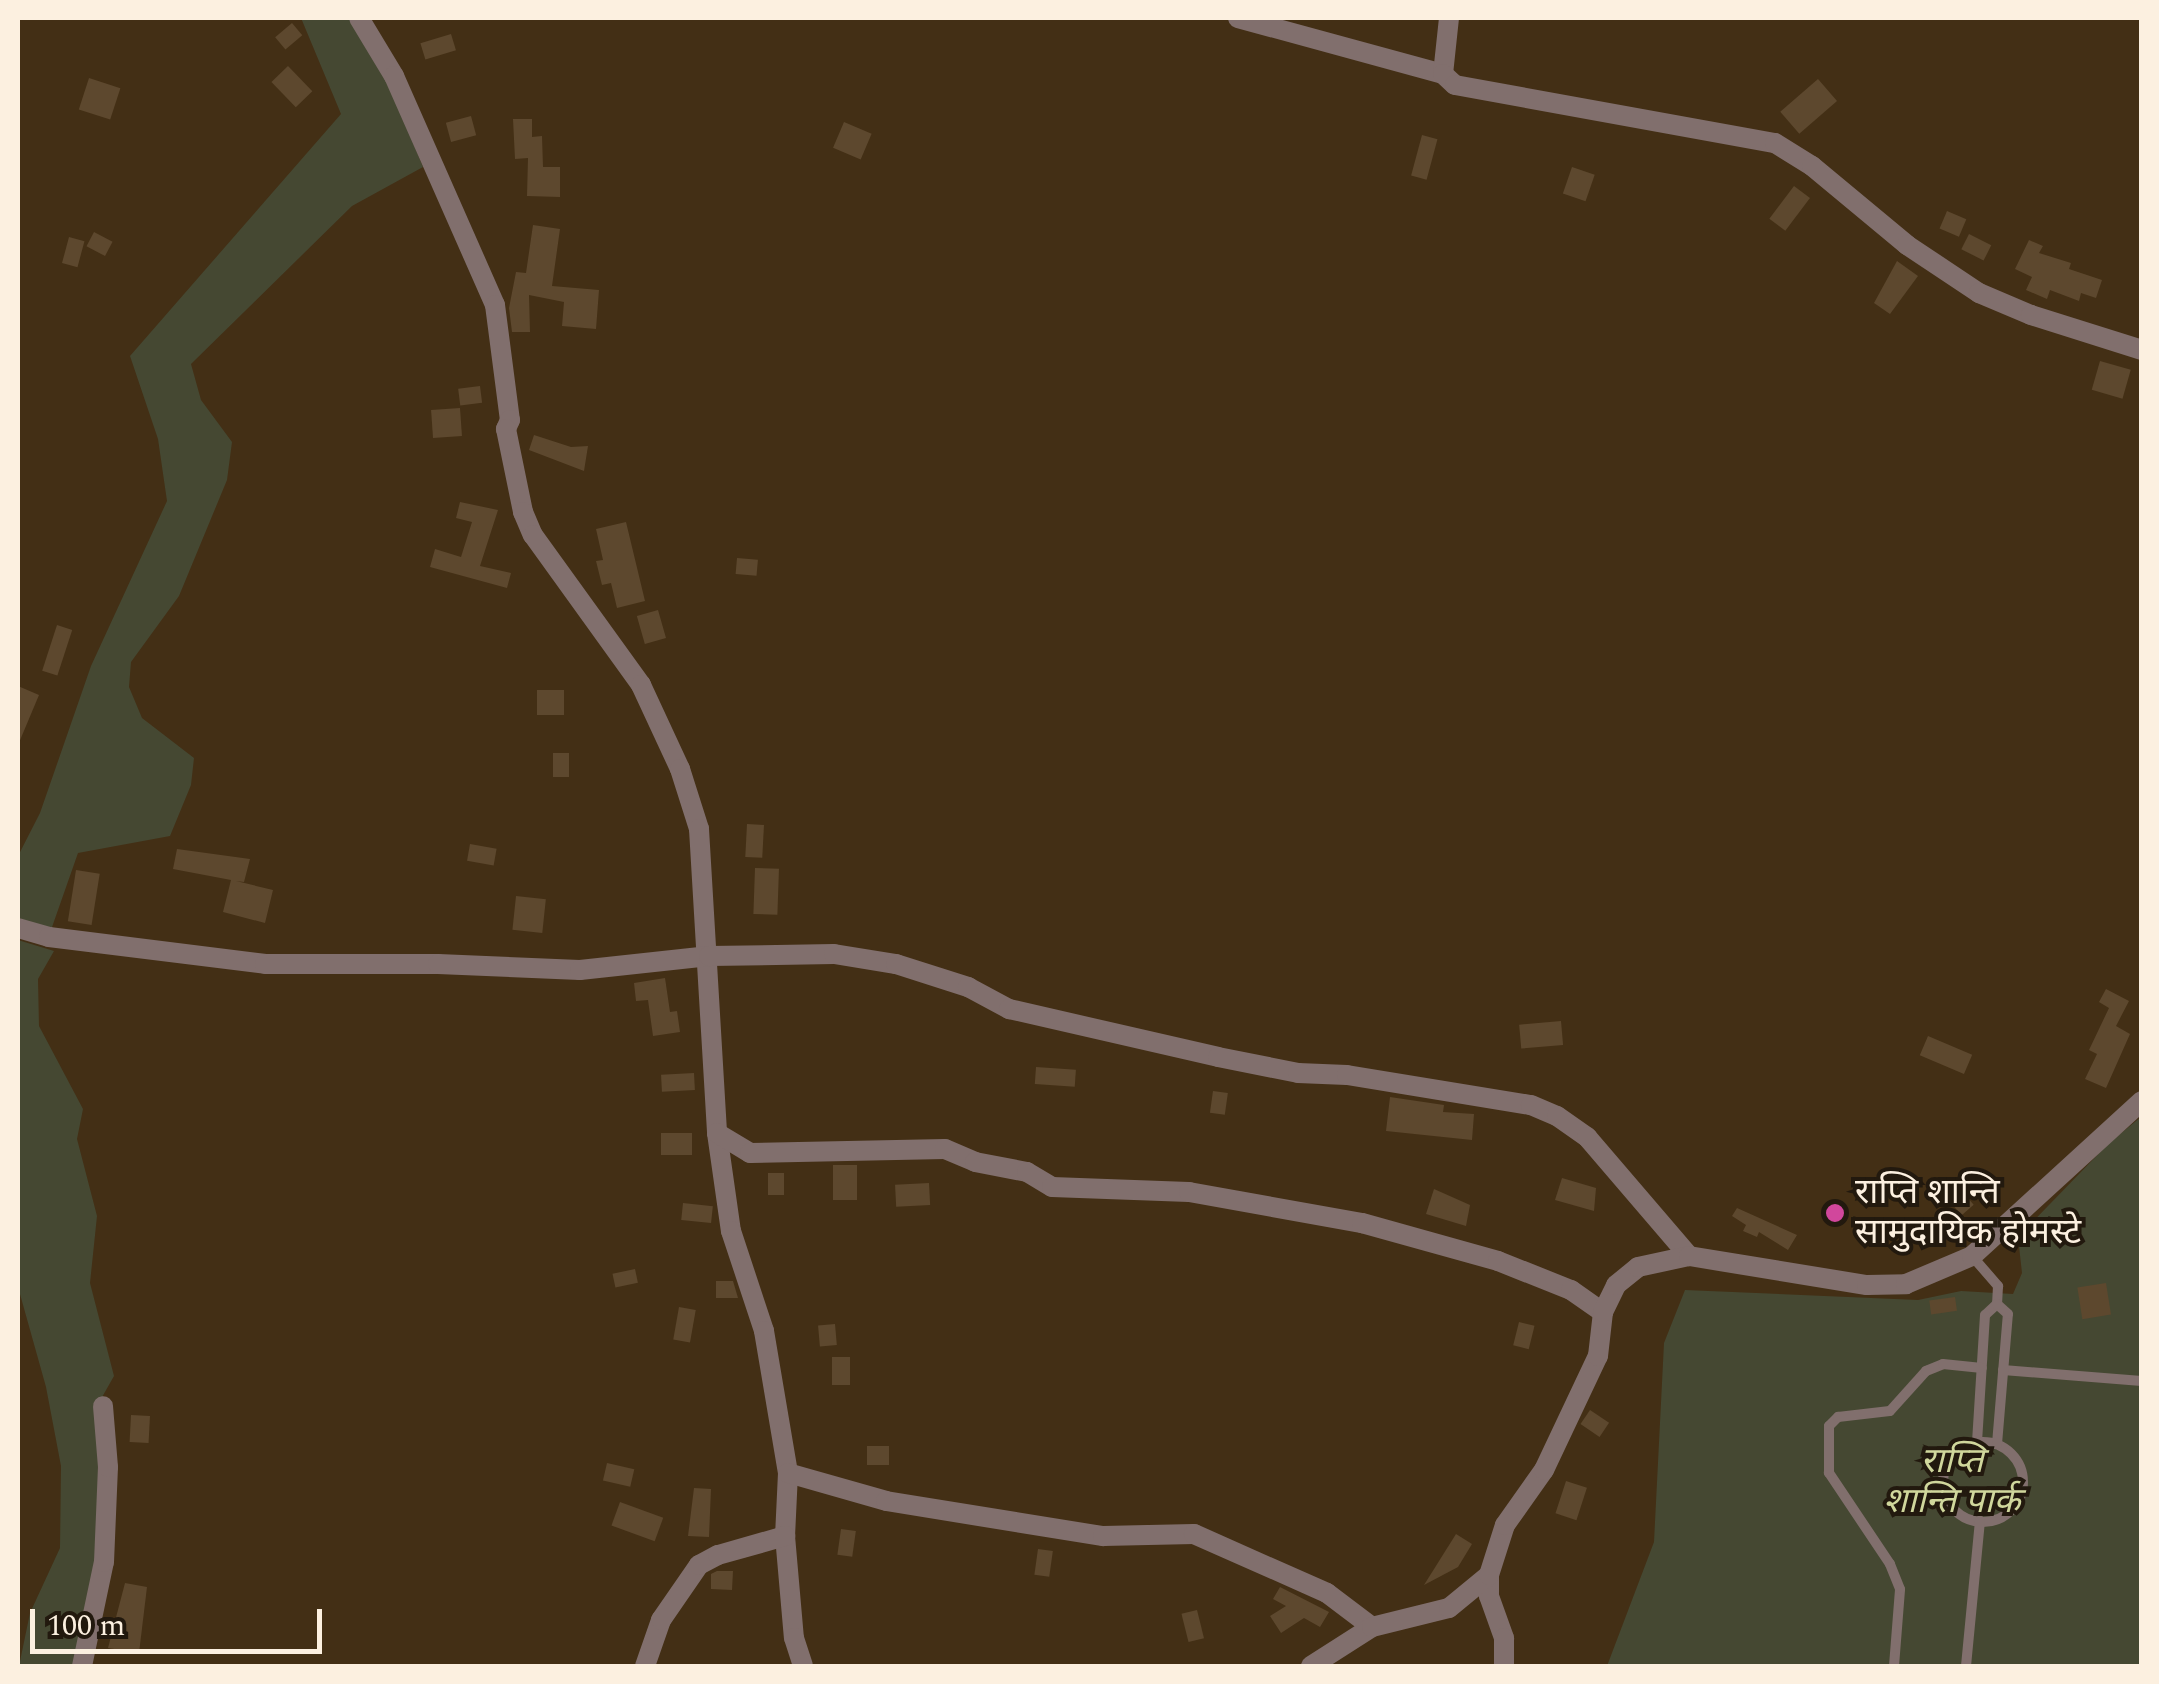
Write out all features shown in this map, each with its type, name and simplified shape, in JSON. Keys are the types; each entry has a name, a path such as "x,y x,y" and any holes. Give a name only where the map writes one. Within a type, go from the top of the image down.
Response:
{"street":[{"path":"359,18 394,76 495,305 510,420 506,429 523,512 533,536 641,685 680,769 700,829 717,1133 731,1230 764,1331 788,1473 785,1536 794,1638 803,1666"},
{"path":"1238,18 1442,74 1455,85 1774,142 1812,166 1907,245 1979,293 2031,316 2142,350"},
{"path":"1442,74 1449,18"},
{"path":"18,928 48,936 264,964 438,964 580,970 709,956 834,954 896,964 968,986 1009,1008 1218,1057 1298,1073 1347,1075 1531,1105 1587,1137 1689,1256"},
{"path":"1504,1666 1504,1638 1489,1596 1489,1574 1505,1525 1544,1470 1598,1356 1603,1312 1616,1286 1638,1266 1689,1256 1868,1286 1906,1284 1972,1256 2142,1101"},
{"path":"717,1133 750,1153 945,1150 975,1162 1027,1172 1052,1187 1189,1192 1362,1224 1498,1261 1572,1290 1603,1312"},
{"path":"82,1666 104,1562 108,1468 102,1406"},
{"path":"788,1473 886,1500 1104,1536 1194,1534 1327,1593 1372,1627"},
{"path":"646,1666 661,1620 700,1565 718,1555 785,1536"},
{"path":"1311,1666 1372,1627 1449,1608 1489,1574"}],"lane":[{"path":"1972,1256 1998,1286 1997,1304 1985,1314 1977,1442"},
{"path":"1996,1444 2008,1314 1997,1304"},
{"path":"1894,1666 1900,1590 1890,1564 1830,1473 1829,1426 1838,1417 1890,1411 1926,1372 1943,1364 1982,1368"},
{"path":"2003,1370 2142,1381"},
{"path":"1977,1442 1996,1444 2018,1462 2022,1490 2007,1514 1980,1521 1956,1511 1943,1481 1957,1451 1977,1442"},
{"path":"1966,1666 1980,1521"}],"green space":[{"path":"301,18 349,18 388,81 423,167 352,206 191,364 201,400 232,442 227,480 179,596 131,662 129,687 142,718 194,758 191,785 170,836 78,853 51,930 18,918 18,856 40,813 91,666 167,501 158,439 130,356 341,114"},
{"path":"18,940 54,951 38,979 39,1026 83,1109 77,1139 97,1216 90,1283 114,1376 97,1406 103,1467 99,1561 75,1666 19,1666 30,1613 60,1548 61,1466 46,1387 18,1287"},
{"name":"राप्ति शान्ति पार्क","path":"2141,1117 2141,1666 1607,1666 1654,1542 1664,1343 1685,1290 1918,1300 1961,1291 2013,1294 2022,1273 2018,1237 2109,1143"}],"building":[{"path":"292,23 302,35 285,49 275,37"},
{"path":"451,34 456,50 425,60 420,43"},
{"path":"288,66 312,91 296,107 271,82"},
{"path":"89,78 120,88 110,120 79,109"},
{"path":"1818,79 1837,101 1799,134 1780,112"},
{"path":"471,116 476,135 451,142 446,123"},
{"path":"513,119 532,119 532,137 542,136 543,167 560,167 560,197 527,196 528,158 515,159"},
{"path":"844,122 872,134 861,159 833,148"},
{"path":"1422,135 1437,139 1427,180 1411,176"},
{"path":"1572,167 1595,175 1586,201 1563,193"},
{"path":"1794,186 1810,198 1785,231 1769,219"},
{"path":"1947,211 1966,219 1959,237 1940,228"},
{"path":"533,225 560,229 552,286 599,290 596,329 562,326 564,302 529,295 530,332 512,332 509,308 516,272 526,273"},
{"path":"94,232 113,242 105,256 86,246"},
{"path":"1969,234 1991,245 1984,260 1961,249"},
{"path":"69,237 84,241 77,267 62,263"},
{"path":"2029,240 2043,246 2039,253 2071,263 2069,269 2102,280 2096,298 2081,293 2079,301 2050,290 2047,299 2026,290 2032,277 2015,269"},
{"path":"1897,261 1918,276 1890,314 1874,303"},
{"path":"2100,361 2131,370 2122,399 2092,390"},
{"path":"480,386 482,403 460,406 458,389"},
{"path":"460,408 462,436 433,438 431,410"},
{"path":"534,435 571,447 588,446 584,471 529,450"},
{"path":"460,502 498,510 480,566 511,573 507,588 430,567 435,549 461,557 472,522 456,518"},
{"path":"626,522 645,601 617,608 611,583 602,585 596,561 603,560 596,529"},
{"path":"737,558 758,560 757,576 736,574"},
{"path":"658,610 666,638 645,644 637,616"},
{"path":"57,625 72,630 57,676 42,671"},
{"path":"18,686 39,695 18,745"},
{"path":"537,690 564,690 564,715 537,715"},
{"path":"553,753 569,753 569,777 553,777"},
{"path":"747,824 764,825 762,858 745,857"},
{"path":"470,844 497,849 494,865 467,861"},
{"path":"177,849 250,859 244,882 236,881 273,890 265,923 223,912 231,880 173,869"},
{"path":"755,868 779,869 777,915 753,914"},
{"path":"76,870 100,874 92,925 68,921"},
{"path":"516,896 546,899 542,933 512,930"},
{"path":"665,978 670,1012 677,1011 680,1032 653,1036 648,1000 636,1001 634,983"},
{"path":"2106,989 2129,1001 2116,1026 2130,1034 2106,1088 2085,1079 2097,1054 2089,1050 2109,1008 2099,1002"},
{"path":"1561,1021 1563,1045 1521,1049 1519,1025"},
{"path":"1928,1036 1972,1055 1964,1074 1920,1055"},
{"path":"1036,1067 1076,1070 1075,1087 1035,1084"},
{"path":"694,1073 695,1090 662,1092 661,1075"},
{"path":"1213,1091 1228,1093 1225,1115 1210,1113"},
{"path":"1390,1097 1444,1105 1443,1112 1474,1114 1472,1140 1386,1131"},
{"path":"661,1133 692,1133 692,1155 661,1155"},
{"path":"833,1165 857,1165 857,1200 833,1200"},
{"path":"768,1173 784,1173 784,1195 768,1195"},
{"path":"1562,1178 1596,1188 1594,1211 1555,1200"},
{"path":"1954,1182 1974,1205 1962,1215 1942,1192"},
{"path":"929,1183 930,1205 896,1207 895,1185"},
{"path":"1434,1189 1470,1205 1466,1226 1426,1214"},
{"path":"683,1203 713,1206 711,1223 681,1220"},
{"path":"1737,1208 1797,1235 1788,1250 1759,1232 1757,1237 1743,1231 1746,1225 1732,1216"},
{"path":"635,1269 638,1283 615,1287 613,1274"},
{"path":"716,1281 733,1281 738,1298 716,1298"},
{"path":"2106,1283 2111,1315 2082,1319 2077,1288"},
{"path":"1955,1297 1957,1311 1931,1314 1929,1301"},
{"path":"679,1307 696,1310 690,1342 673,1339"},
{"path":"1519,1322 1535,1326 1529,1349 1513,1345"},
{"path":"835,1324 837,1345 820,1346 818,1325"},
{"path":"832,1357 850,1357 850,1385 832,1385"},
{"path":"1590,1410 1609,1423 1600,1437 1580,1424"},
{"path":"131,1415 150,1416 149,1443 130,1442"},
{"path":"867,1446 889,1446 889,1465 867,1465"},
{"path":"607,1463 634,1469 630,1487 603,1481"},
{"path":"1566,1481 1587,1488 1576,1520 1555,1513"},
{"path":"694,1488 711,1489 709,1537 688,1536"},
{"path":"620,1502 663,1518 655,1541 611,1525"},
{"path":"841,1529 856,1531 852,1557 837,1555"},
{"path":"1456,1534 1472,1544 1458,1567 1424,1585"},
{"path":"1038,1549 1053,1551 1049,1577 1034,1575"},
{"path":"733,1571 732,1590 711,1589 711,1574"},
{"path":"125,1583 147,1587 139,1653 108,1648"},
{"path":"1280,1587 1329,1612 1320,1627 1304,1618 1281,1633 1270,1616 1286,1606 1273,1599"},
{"path":"1197,1610 1204,1638 1188,1642 1181,1614"}],"place":[{"name":"राप्ति शान्ति सामुदायिक होमस्टे","path":"1835,1213"}]}
